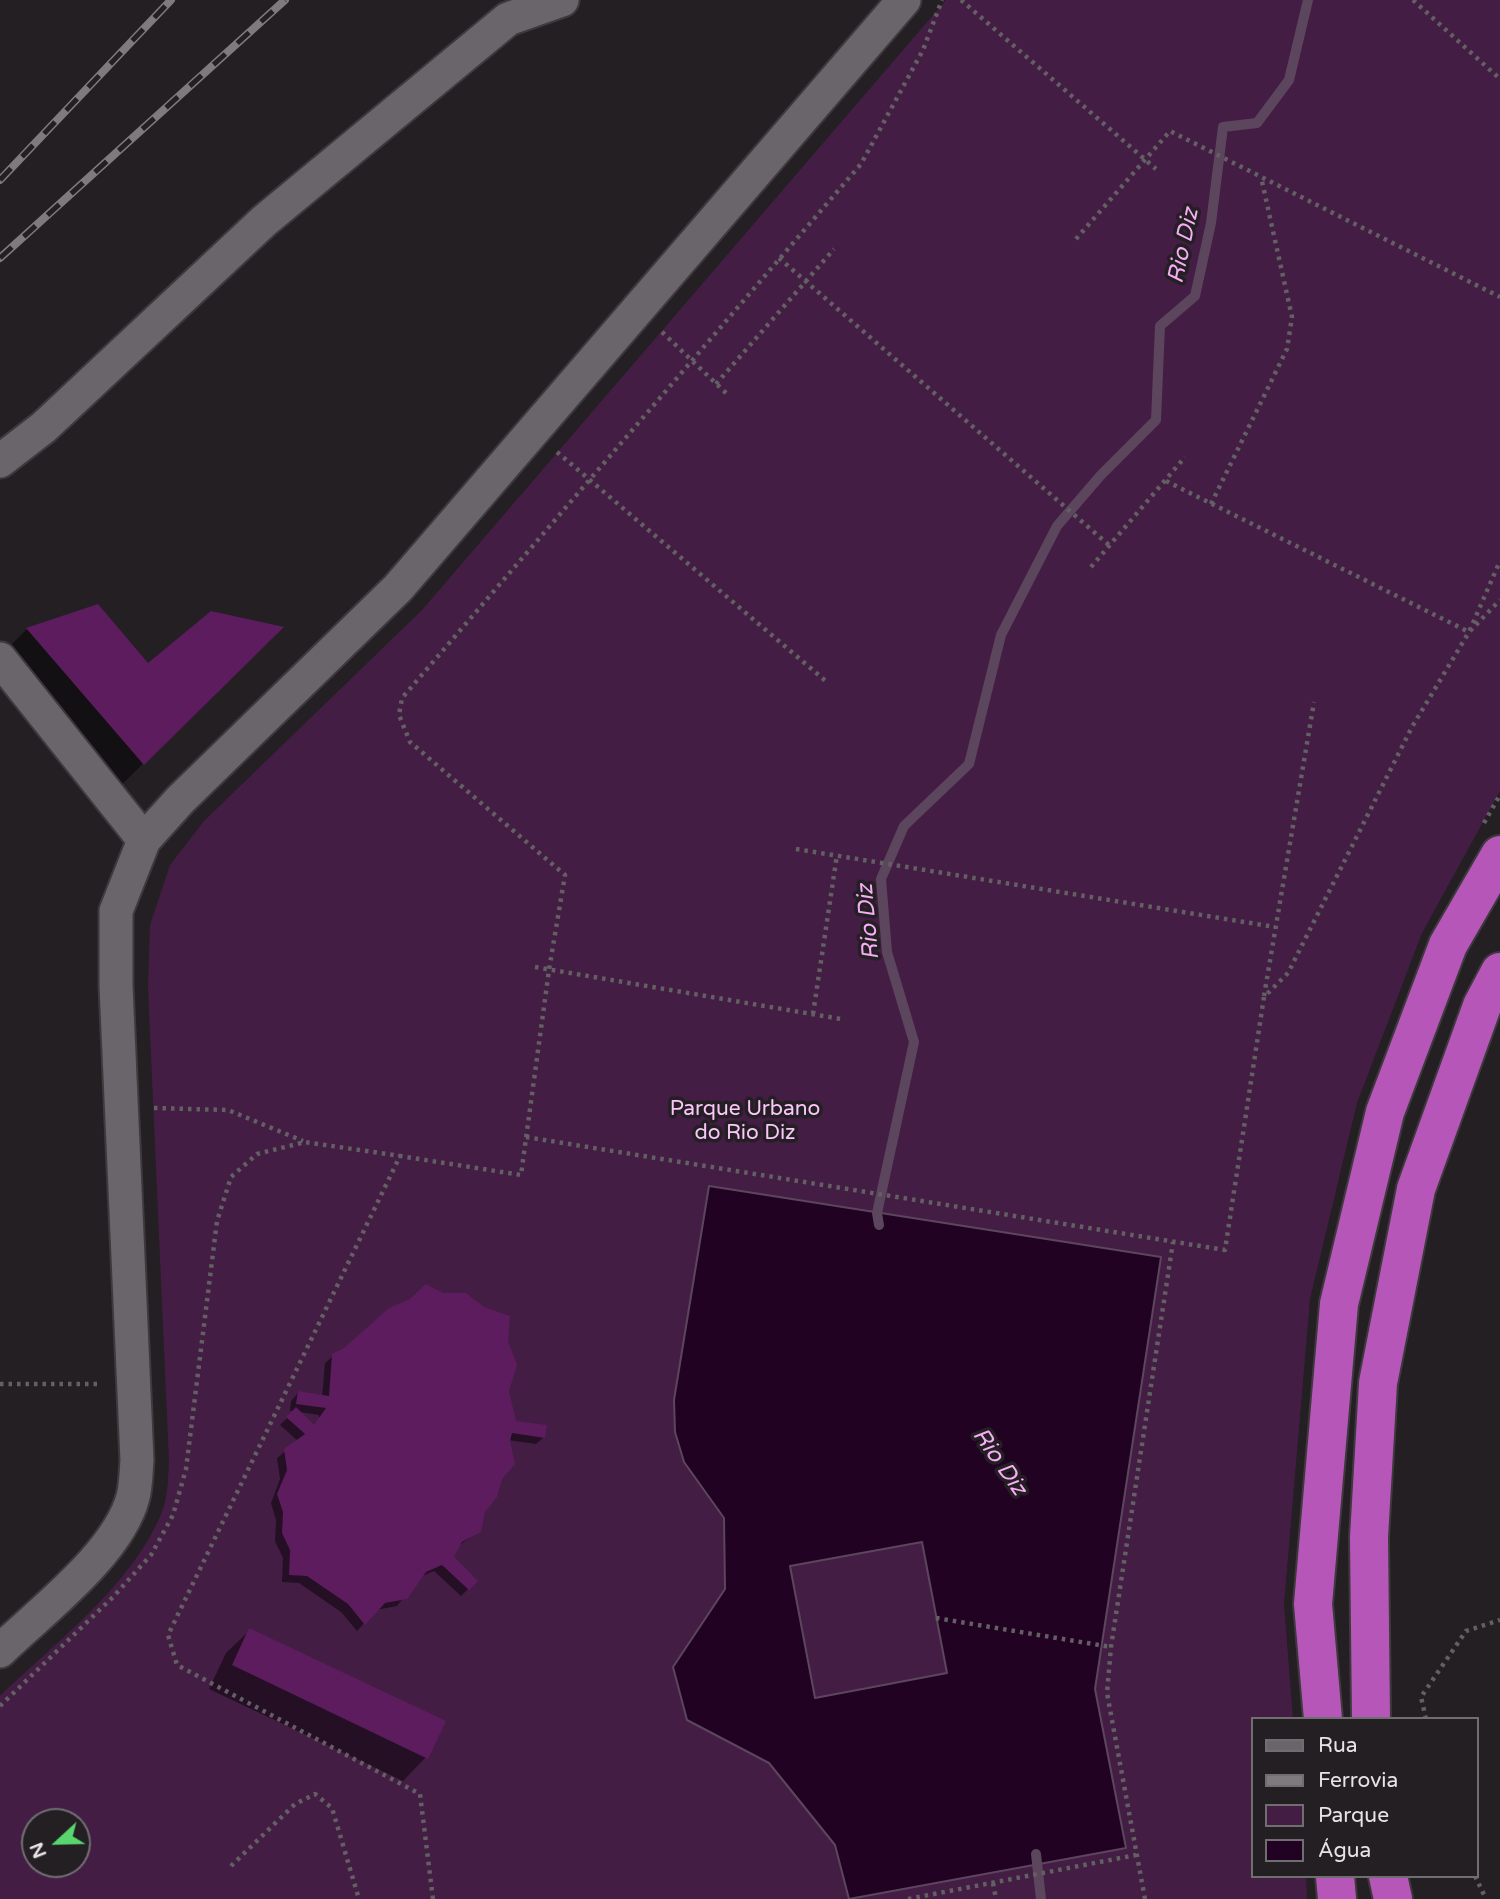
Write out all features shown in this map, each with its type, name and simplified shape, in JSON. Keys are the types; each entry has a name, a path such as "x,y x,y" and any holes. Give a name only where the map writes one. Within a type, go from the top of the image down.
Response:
{"highway":[{"path":"1323,1717 1313,1604 1339,1304 1385,1112 1448,946 1500,855"},
{"path":"1371,1717 1368,1537 1378,1383 1416,1189 1482,1006 1500,972"},
{"path":"1335,1878 1337,1899"},
{"path":"1388,1878 1393,1899"}],"street":[{"path":"0,461 44,427 264,220 508,19 562,0"},
{"path":"0,1651 90,1565 120,1527 133,1498 137,1460 121,1107 116,911 144,840 180,800 398,588 904,0"},
{"path":"0,659 144,840"}],"path":[{"path":"121,1107 228,1111 305,1142 521,1175 565,875 410,742 399,715 402,698 860,164 923,50 942,0"},
{"path":"961,0 1156,169"},
{"path":"1413,0 1500,79"},
{"path":"1076,239 1170,131 1500,297"},
{"path":"1211,504 1287,348 1292,317 1261,177"},
{"path":"716,384 834,249"},
{"path":"779,258 1110,546"},
{"path":"637,309 727,394"},
{"path":"533,432 828,682"},
{"path":"1091,567 1185,457"},
{"path":"1166,481 1469,632"},
{"path":"1264,997 1288,973 1412,727 1469,632 1500,561"},
{"path":"1469,632 1500,600"},
{"path":"526,1138 1225,1250 1275,927 1314,702"},
{"path":"796,849 1275,927"},
{"path":"813,1014 836,855"},
{"path":"535,967 841,1019"},
{"path":"0,1706 113,1597 151,1555 173,1515 186,1469 217,1221 231,1178 257,1154 305,1142"},
{"path":"400,1156 168,1635 177,1665 420,1794 433,1899"},
{"path":"1145,1899 1107,1693 1111,1647 1173,1242"},
{"path":"0,1384 134,1382"},
{"path":"936,1618 1111,1647"},
{"path":"1426,1717 1421,1697 1466,1631 1500,1620"},
{"path":"231,1866 295,1804 315,1794 332,1808 359,1899"},
{"path":"908,1899 1136,1855"},
{"path":"1476,1878 1486,1899"},
{"path":"993,1883 996,1899"}],"green space":[{"name":"Parque Urbano do Rio Diz","path":"946,0 1500,0 1500,791 1422,933 1357,1103 1310,1299 1284,1604 1293,1717 1252,1717 1252,1878 1306,1878 1307,1899 0,1899 0,1696 69,1633 114,1586 134,1562 150,1536 166,1498 169,1461 148,988 150,925 170,865 204,821 422,610"}],"water":[{"path":"709,1186 1161,1257 1095,1689 1126,1848 849,1899 835,1845 769,1763 687,1720 673,1667 725,1589 724,1518 684,1462 675,1432 674,1400","holes":["922,1542 947,1673 815,1698 790,1566"]}],"building":[{"path":"98,604 148,663 211,611 284,627 144,765 26,628"},
{"path":"426,1284 443,1293 466,1293 484,1307 510,1316 508,1341 517,1365 509,1391 516,1421 547,1425 545,1438 512,1433 510,1441 515,1464 502,1479 497,1497 485,1512 481,1532 462,1542 454,1557 478,1581 469,1590 442,1565 426,1572 407,1599 385,1603 365,1625 348,1604 307,1576 289,1575 290,1550 282,1533 283,1512 277,1494 287,1470 284,1449 305,1434 286,1417 296,1407 314,1425 326,1408 296,1404 298,1391 329,1396 332,1354 344,1348 389,1308 410,1299"},
{"path":"249,1628 446,1721 428,1759 232,1665"}],"waterway":[{"name":"Rio Diz","path":"879,1225 877,1213 914,1042 887,952 881,879 904,826 969,764 1001,635 1057,526 1101,475 1156,420 1160,326 1195,296 1211,223 1223,127 1257,123 1289,80 1308,0"},
{"name":"Rio Diz","path":"1036,1854 1041,1899"}],"railway":[{"path":"0,180 171,0"},
{"path":"0,258 285,0"}]}
